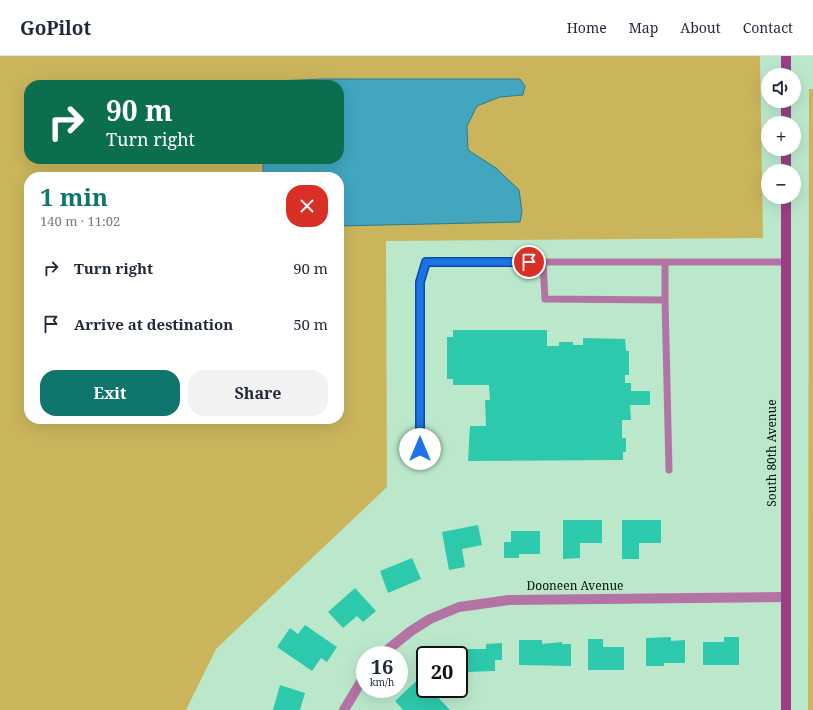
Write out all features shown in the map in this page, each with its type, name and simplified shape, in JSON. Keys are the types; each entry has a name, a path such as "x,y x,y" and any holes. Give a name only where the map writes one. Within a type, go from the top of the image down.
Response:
{"street":[{"path":"786,56 786,68"},
{"name":"South 80th Avenue","path":"786,204 786,710"},
{"name":"Dooneen Avenue","path":"392,646 411,630 430,619 459,607 509,600 785,597"},
{"path":"344,710 356,691"}],"lane":[{"path":"420,449 420,282 426,262 786,262"},
{"path":"543,262 546,299 665,300"},
{"path":"665,262 669,470"}],"shaded area":[{"path":"0,56 760,56 761,204 762,204 763,238 386,241 387,487 216,649 186,710 0,710"},
{"path":"809,89 813,89 813,710 808,710"}],"water":[{"path":"520,79 525,86 523,95 500,97 477,106 467,126 468,150 496,168 519,190 522,211 520,222 344,226 344,172 263,172 263,164 344,164 344,80 300,80"}],"building":[{"path":"453,330 547,330 547,346 559,346 559,342 573,342 573,345 583,345 583,338 625,339 626,351 629,351 629,375 625,375 625,383 631,383 631,391 650,391 650,405 630,405 631,420 622,420 622,438 626,438 626,452 623,452 623,460 468,461 470,426 486,426 485,400 490,400 489,385 453,385 453,379 447,379 447,337 453,337"},
{"path":"563,520 602,520 602,543 580,543 580,558 563,559"},
{"path":"622,520 661,520 661,543 639,543 639,559 622,559"},
{"path":"478,525 482,545 462,549 465,567 449,570 442,532"},
{"path":"511,531 540,531 540,554 519,554 519,558 504,558 504,542 511,542"},
{"path":"412,558 421,579 388,593 380,571"},
{"path":"355,588 376,611 363,622 357,616 343,628 328,612"},
{"path":"305,625 337,647 327,662 321,658 312,671 277,647 290,628 298,634"},
{"path":"671,637 671,641 685,640 685,663 664,663 664,666 646,666 646,638"},
{"path":"724,637 739,637 739,665 703,665 703,642 724,642"},
{"path":"588,639 603,639 603,647 624,647 624,670 588,670"},
{"path":"519,640 542,640 542,644 562,642 562,644 571,644 571,666 519,665"},
{"path":"502,643 502,660 495,660 495,671 468,672 468,649 486,649 486,644"},
{"path":"416,681 416,698 439,698 450,710 403,710 395,701 398,698 408,698 408,689"},
{"path":"280,685 305,693 300,710 273,710"}],"route":[{"path":"420,449 420,282 426,262 529,262"}]}
